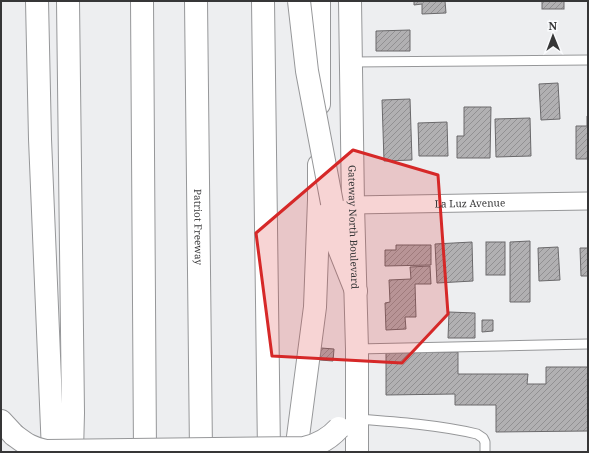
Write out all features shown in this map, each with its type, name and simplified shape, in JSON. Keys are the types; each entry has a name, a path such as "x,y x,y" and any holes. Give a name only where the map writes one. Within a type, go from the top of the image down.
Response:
{"main road":[{"path":"37,1 40,139 53,452"},
{"path":"68,1 73,397 72,452"},
{"path":"142,1 145,452"},
{"name":"Patriot Freeway","path":"196,1 201,452"},
{"path":"263,1 269,452"},
{"path":"299,1 307,71 342,204"},
{"path":"296,452 315,307 319,200 318,1"},
{"name":"Gateway North Boulevard","path":"350,1 351,62 338,246 356,291 357,349 351,420 357,452"},
{"path":"7,428 25,444 35,449 46,451 304,448 324,441 351,420"}],"street":[{"name":"La Luz Avenue","path":"342,204 588,202"}],"lane":[{"path":"351,62 588,60"},
{"path":"357,349 588,344"},
{"path":"351,420 420,424 477,434 483,438 485,442 485,452"}],"highlighted area":[{"path":"353,150 438,175 448,314 402,363 272,356 256,233"}],"building":[{"path":"414,1 445,1 446,13 422,14 422,4 414,5"},
{"path":"542,1 564,1 564,9 542,9"},
{"path":"410,30 410,51 376,51 376,31"},
{"path":"558,83 560,119 541,120 539,84"},
{"path":"410,99 412,160 384,161 382,100"},
{"path":"464,107 491,107 490,158 457,158 457,136 464,136"},
{"path":"587,116 588,159 576,159 576,126 587,126"},
{"path":"530,118 531,156 496,157 495,119"},
{"path":"447,122 448,156 419,156 418,123"},
{"path":"530,241 530,302 510,302 510,242"},
{"path":"472,242 473,281 437,283 435,244"},
{"path":"486,242 505,242 505,275 486,275"},
{"path":"396,245 431,245 431,265 385,266 385,250 396,250"},
{"path":"558,247 560,280 539,281 538,248"},
{"path":"580,248 588,248 588,276 581,276"},
{"path":"430,266 431,284 415,284 416,317 405,317 406,329 386,330 385,303 390,302 389,280 411,279 410,267"},
{"path":"449,312 475,313 475,338 448,338"},
{"path":"482,320 493,320 493,331 482,332"},
{"path":"321,348 334,349 333,361 320,360"},
{"path":"458,352 458,374 528,374 527,384 546,384 546,367 588,367 588,431 496,432 496,405 455,405 455,394 386,395 386,353"}]}
